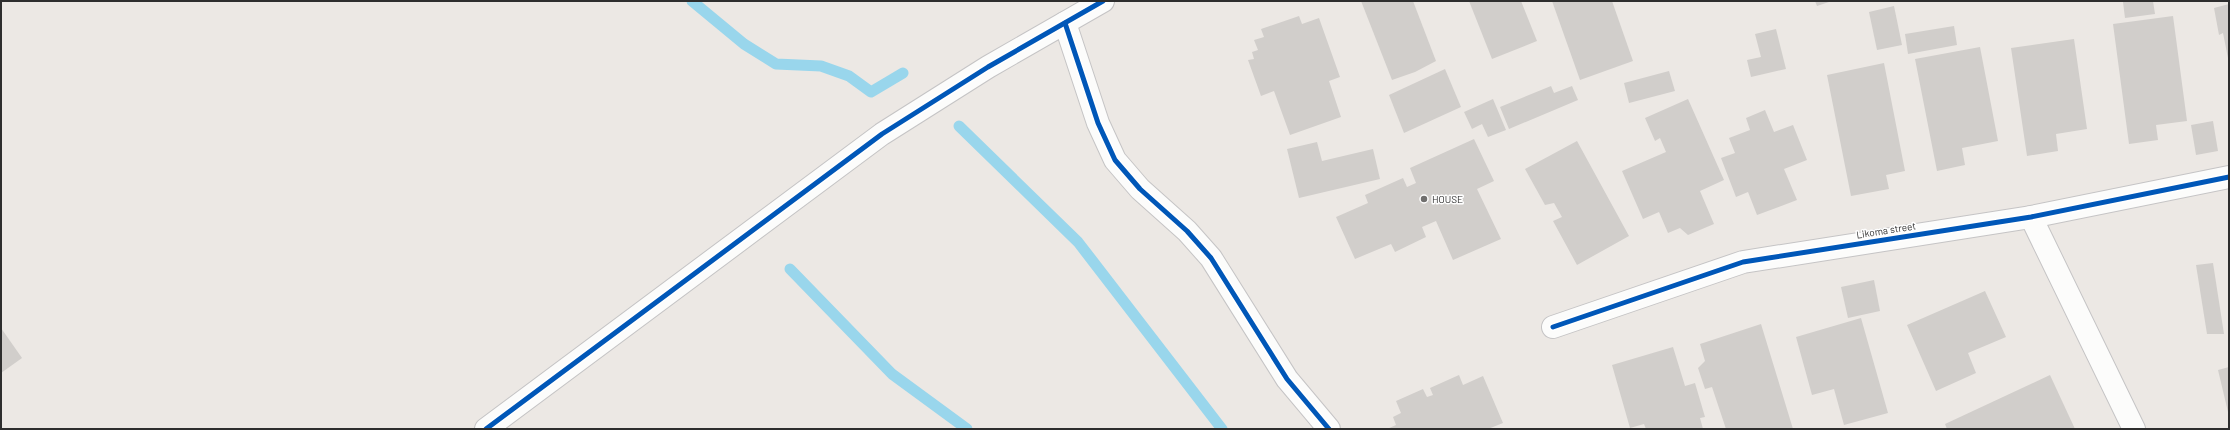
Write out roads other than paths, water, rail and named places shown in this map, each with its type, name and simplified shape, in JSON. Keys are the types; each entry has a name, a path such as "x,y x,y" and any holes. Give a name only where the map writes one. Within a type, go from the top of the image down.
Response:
{"street":[{"path":"486,429 882,134 988,67 1101,1"},
{"path":"1065,23 1098,123 1115,160 1140,189 1187,231 1211,258 1288,379 1329,429"},
{"name":"Likoma street","path":"1553,327 1743,262 2031,217 2229,177"},
{"path":"2031,217 2134,429"}],"waterway":[{"path":"692,1 744,44 776,64 821,66 849,76 871,92 903,73"},
{"path":"959,126 1078,242 1222,429"},
{"path":"790,269 892,374 967,429"}],"place":[{"name":"HOUSE","path":"1424,199"}]}
